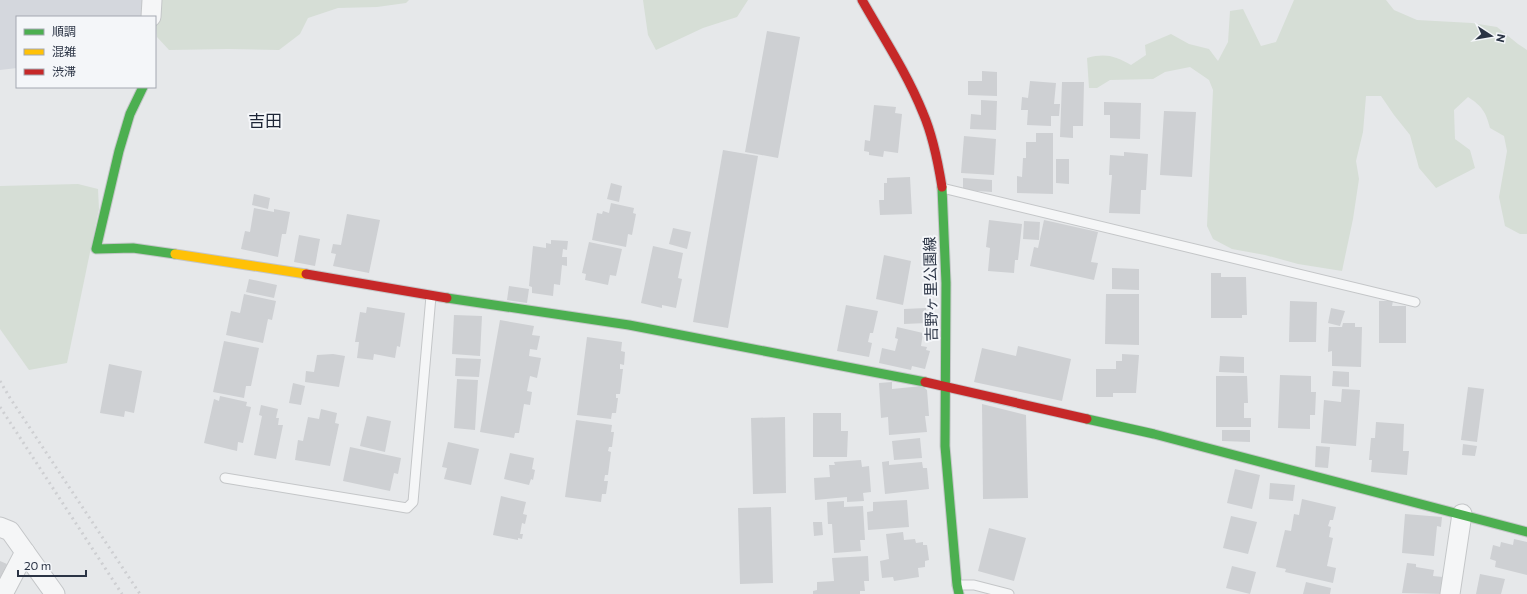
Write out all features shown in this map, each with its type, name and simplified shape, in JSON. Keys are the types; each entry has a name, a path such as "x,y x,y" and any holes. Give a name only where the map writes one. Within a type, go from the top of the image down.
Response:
{"street":[{"path":"151,16 152,0"},
{"name":"吉野ヶ里公園線","path":"862,0 912,88 924,114 936,153 942,188 946,284 945,446 958,590"},
{"path":"143,88 130,114 119,151 96,249 133,248 235,262 335,278 431,296 629,325 945,386 1154,434 1527,532"},
{"path":"1450,594 1462,514"},
{"path":"0,527 10,531 55,594"},
{"path":"3,594 25,552"}],"lane":[{"path":"942,188 1415,302"},
{"path":"225,478 407,508 413,502 431,296"},
{"path":"958,590 974,585 1009,594"}],"shaded area":[{"path":"0,0 146,0 145,16 16,16 16,68 0,70"},
{"path":"157,0 409,0 406,3 377,7 338,8 308,18 300,34 279,50 169,50 157,37 155,11"},
{"path":"643,0 748,0 737,17 703,28 656,50 648,35"},
{"path":"1294,0 1386,0 1394,10 1417,20 1472,23 1497,27 1527,50 1527,234 1520,234 1505,226 1499,197 1507,151 1504,136 1490,128 1483,110 1477,103 1468,97 1454,110 1455,139 1470,150 1475,168 1436,188 1419,168 1410,135 1381,96 1366,96 1363,132 1356,161 1359,179 1353,219 1342,271 1298,264 1265,255 1232,249 1213,239 1207,226 1213,90 1209,80 1190,67 1165,72 1153,79 1110,80 1097,88 1089,88 1087,58 1110,56 1131,65 1146,55 1145,45 1171,34 1189,44 1209,49 1218,61 1228,42 1230,11 1243,9 1261,46 1276,42"},
{"path":"78,184 98,189 99,209 67,363 29,370 0,329 0,186"}],"building":[{"path":"767,31 800,37 778,158 745,152"},
{"path":"982,71 997,72 997,96 968,95 968,81 982,81"},
{"path":"1030,81 1056,83 1054,104 1060,104 1059,116 1051,116 1051,126 1027,125 1028,110 1021,110 1022,97 1028,98"},
{"path":"1062,82 1084,82 1083,126 1073,126 1073,138 1060,137"},
{"path":"981,100 997,101 996,130 970,129 971,114 981,115"},
{"path":"1104,102 1141,103 1140,139 1110,138 1110,115 1104,115"},
{"path":"874,105 896,107 895,113 902,114 898,153 884,151 883,157 869,155 869,152 864,151 865,140 870,141"},
{"path":"1164,111 1196,112 1192,177 1160,175"},
{"path":"1036,133 1053,133 1053,194 1017,193 1017,176 1022,177 1023,158 1026,158 1026,142 1036,142"},
{"path":"964,136 996,139 994,175 961,173"},
{"path":"723,150 758,156 728,328 693,322"},
{"path":"1124,152 1148,154 1146,190 1141,190 1140,214 1109,213 1112,175 1109,175 1110,155 1124,156"},
{"path":"1056,159 1069,159 1069,184 1056,183"},
{"path":"910,177 912,214 880,215 879,200 884,200 884,183 887,183 887,178"},
{"path":"963,178 992,180 992,192 963,190"},
{"path":"611,183 622,186 619,202 607,199"},
{"path":"254,194 270,198 268,209 252,205"},
{"path":"611,203 634,208 633,213 636,214 632,235 628,234 626,247 592,240 597,213 602,214 603,211 609,213"},
{"path":"254,208 274,212 274,209 290,212 286,234 282,234 278,257 241,249 245,231 250,232"},
{"path":"347,214 380,220 369,273 333,266 336,254 331,253 333,244 341,245"},
{"path":"989,220 1022,224 1018,260 1015,260 1014,273 988,271 990,248 986,247"},
{"path":"1044,220 1098,232 1091,262 1098,263 1094,280 1030,266 1034,247 1038,248"},
{"path":"1024,221 1040,222 1039,240 1023,239"},
{"path":"673,228 691,232 687,249 669,244"},
{"path":"299,235 320,239 315,266 294,262"},
{"path":"551,240 568,241 567,250 563,249 562,257 567,257 567,266 562,265 560,285 554,284 553,296 532,293 532,287 529,286 533,246 546,248 546,243 551,244"},
{"path":"589,242 622,249 616,276 610,275 608,285 585,280 586,274 582,273"},
{"path":"653,246 683,253 678,278 682,279 676,308 662,305 662,308 641,303"},
{"path":"884,255 911,261 903,305 876,299"},
{"path":"1112,268 1139,269 1139,290 1112,289"},
{"path":"1211,273 1221,273 1221,277 1246,277 1247,315 1242,315 1242,318 1211,318"},
{"path":"249,279 277,285 274,298 246,292"},
{"path":"509,286 529,289 527,303 507,300"},
{"path":"244,294 276,301 272,320 268,319 263,343 226,335 231,311 240,313"},
{"path":"1106,294 1139,294 1139,345 1105,344"},
{"path":"1290,301 1317,302 1316,342 1289,342"},
{"path":"1379,301 1393,301 1392,306 1406,306 1406,343 1379,343"},
{"path":"846,305 878,311 873,333 870,333 868,342 872,343 869,357 837,351"},
{"path":"367,307 405,313 400,347 397,346 395,358 374,354 373,360 357,358 359,342 355,342 360,312 366,313"},
{"path":"926,308 927,323 904,324 904,309"},
{"path":"1331,308 1345,311 1340,326 1328,323"},
{"path":"454,315 482,316 480,356 452,354"},
{"path":"500,320 534,326 532,335 540,336 537,350 530,349 529,356 541,358 537,378 530,376 527,391 532,392 530,405 524,404 519,433 515,433 514,438 480,432"},
{"path":"1343,323 1355,323 1355,327 1362,327 1361,367 1332,366 1332,351 1328,352 1329,327 1342,327"},
{"path":"897,327 923,333 921,346 927,347 926,350 930,351 925,369 912,366 911,370 879,363 882,348 895,351 898,339 895,338"},
{"path":"587,337 622,342 621,351 625,352 624,365 620,364 620,369 623,369 620,394 616,394 616,398 618,398 616,413 612,413 611,419 577,415"},
{"path":"224,341 259,348 251,386 246,386 244,398 213,392"},
{"path":"1018,346 1071,359 1062,401 974,382 982,348 1016,356"},
{"path":"333,354 345,356 339,387 305,382 306,371 314,372 317,355"},
{"path":"1122,354 1139,355 1136,393 1113,393 1113,397 1096,397 1096,369 1116,369 1116,361 1122,361"},
{"path":"1220,356 1244,357 1244,373 1219,372"},
{"path":"456,358 481,359 479,377 455,376"},
{"path":"109,364 142,371 134,413 125,411 124,417 100,413"},
{"path":"1333,371 1349,372 1349,387 1332,386"},
{"path":"1280,375 1311,376 1311,392 1316,392 1315,415 1310,415 1310,429 1278,428"},
{"path":"1216,376 1247,376 1248,403 1244,403 1244,418 1251,418 1251,427 1216,427"},
{"path":"457,379 478,380 475,430 454,428"},
{"path":"892,382 892,389 922,386 927,390 929,416 925,416 927,432 889,435 888,417 881,418 879,383"},
{"path":"293,383 305,386 301,405 289,403"},
{"path":"1468,387 1484,389 1477,442 1461,440"},
{"path":"1342,389 1360,390 1356,446 1321,443 1324,400 1341,402"},
{"path":"220,396 247,402 246,406 251,407 243,443 238,442 237,451 204,443 214,399 219,401"},
{"path":"982,404 1026,415 1028,498 983,499"},
{"path":"261,405 278,409 276,418 279,418 278,425 283,425 276,459 254,455 262,416 259,415"},
{"path":"321,409 337,413 335,423 339,424 330,466 295,460 298,440 303,441 308,417 319,419"},
{"path":"813,413 841,413 841,431 848,431 847,457 813,457"},
{"path":"367,416 391,421 385,452 360,446"},
{"path":"785,417 786,493 753,494 751,418"},
{"path":"576,420 612,425 611,432 614,432 612,447 609,447 608,451 611,452 608,475 605,475 604,481 608,481 606,494 602,494 601,502 565,497"},
{"path":"1376,422 1404,424 1403,451 1409,451 1407,475 1371,472 1372,460 1369,460 1371,438 1375,438"},
{"path":"1222,430 1250,430 1250,442 1222,441"},
{"path":"920,438 922,458 894,460 892,441"},
{"path":"448,442 479,449 471,485 444,479 447,468 442,467"},
{"path":"1463,444 1477,446 1475,456 1462,455"},
{"path":"1316,446 1330,447 1328,468 1315,467"},
{"path":"350,447 401,458 398,474 394,473 390,491 343,481"},
{"path":"510,453 534,458 532,469 535,470 533,480 531,479 529,485 504,479"},
{"path":"861,460 862,467 869,466 871,492 863,493 864,501 847,502 847,497 815,500 814,478 830,477 829,465 835,465 834,462"},
{"path":"889,461 889,465 922,462 923,468 927,468 929,489 885,494 882,462"},
{"path":"1235,469 1260,475 1252,509 1227,503"},
{"path":"1270,483 1295,485 1293,501 1269,499"},
{"path":"501,496 526,502 523,514 527,515 525,524 522,523 520,534 523,534 522,539 518,538 518,540 493,535"},
{"path":"1302,499 1336,507 1333,520 1330,520 1328,526 1331,527 1329,537 1333,538 1327,566 1336,568 1333,583 1285,572 1286,569 1276,567 1285,530 1291,531 1294,514 1299,515"},
{"path":"907,500 909,527 868,530 867,512 873,511 873,502"},
{"path":"844,501 844,507 863,506 865,540 860,540 861,551 834,553 832,524 828,524 827,502"},
{"path":"771,507 773,583 740,584 738,508"},
{"path":"1405,514 1442,517 1441,527 1437,526 1434,556 1402,553"},
{"path":"1231,516 1257,522 1248,554 1223,548"},
{"path":"813,522 822,522 823,535 814,536"},
{"path":"989,528 1026,538 1014,581 978,571"},
{"path":"903,532 904,540 915,539 916,543 923,542 923,545 927,545 929,560 925,561 925,567 918,568 919,577 894,581 893,577 882,578 880,561 889,559 886,534"},
{"path":"1514,539 1527,542 1527,575 1495,567 1496,561 1490,559 1493,545 1500,547 1501,542 1513,545"},
{"path":"868,556 869,581 864,581 865,591 860,591 860,594 813,594 813,591 817,590 817,582 834,581 832,558"},
{"path":"0,561 7,564 0,578"},
{"path":"1407,563 1416,564 1416,567 1434,570 1433,576 1443,577 1444,594 1402,593"},
{"path":"1232,566 1256,572 1250,594 1226,588"},
{"path":"1480,574 1505,579 1501,594 1476,594"},
{"path":"1306,582 1331,588 1330,594 1303,594"}],"railway":[{"path":"0,381 140,594"},
{"path":"0,407 122,594"}],"traffic: fast":[{"path":"143,88 130,114 119,151 96,249 133,248 175,254"},
{"path":"942,187 946,283 945,446 959,594"},
{"path":"447,298 629,325 925,382"},
{"path":"1087,419 1154,434 1527,532"}],"traffic: slow":[{"path":"175,254 306,274"}],"traffic: jam":[{"path":"862,0 917,98 930,131 942,187"},
{"path":"306,274 447,298"},
{"path":"925,382 1087,419"}],"district":[{"name":"吉田","path":"265,121"}]}
